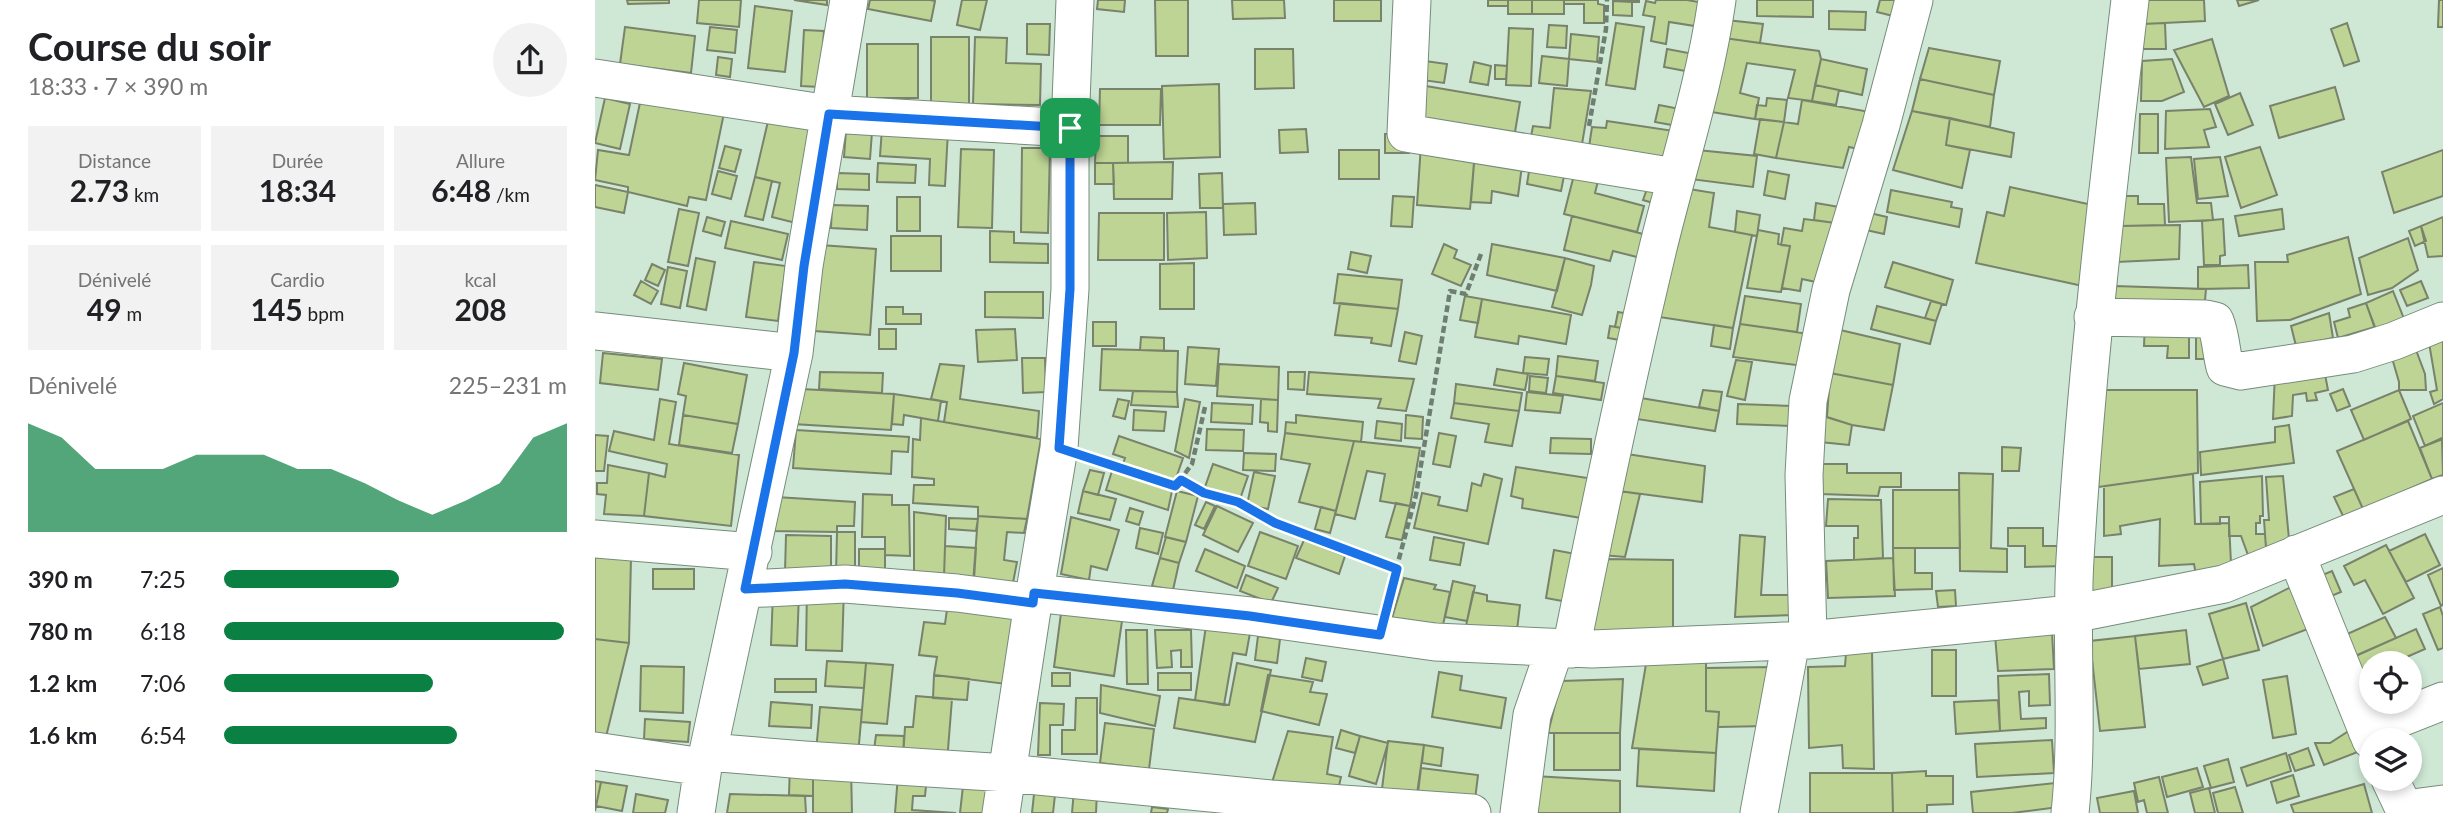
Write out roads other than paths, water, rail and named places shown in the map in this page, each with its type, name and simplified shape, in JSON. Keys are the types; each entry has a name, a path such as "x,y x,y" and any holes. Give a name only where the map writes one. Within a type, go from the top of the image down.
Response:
{"street":[{"path":"696,813 794,353 804,266 849,0"},
{"path":"1001,813 1033,598 1059,448 1070,289 1070,128 1075,0"},
{"path":"1412,0 1406,133 1675,177"},
{"path":"1518,813 1532,715 1563,648 1675,177 1697,98 1717,0"},
{"path":"1759,813 1800,640 1808,401 1831,290 1881,125 1914,0"},
{"path":"2070,813 2074,759 2072,614 2084,418 2093,317 2130,0"},
{"path":"595,78 829,114 1070,128"},
{"path":"2093,317 2215,321 2225,367 2241,371 2353,354 2395,341 2443,321"},
{"path":"595,331 794,353"},
{"path":"745,589 845,584 1033,598 1250,616 1435,642 1563,648 1800,640 2072,614 2224,584 2443,495"},
{"path":"595,540 753,552"},
{"path":"2296,554 2366,728"},
{"path":"2386,728 2443,701"},
{"path":"595,751 1007,773 1271,799 1472,813"},
{"path":"2401,800 2443,804"}]}
